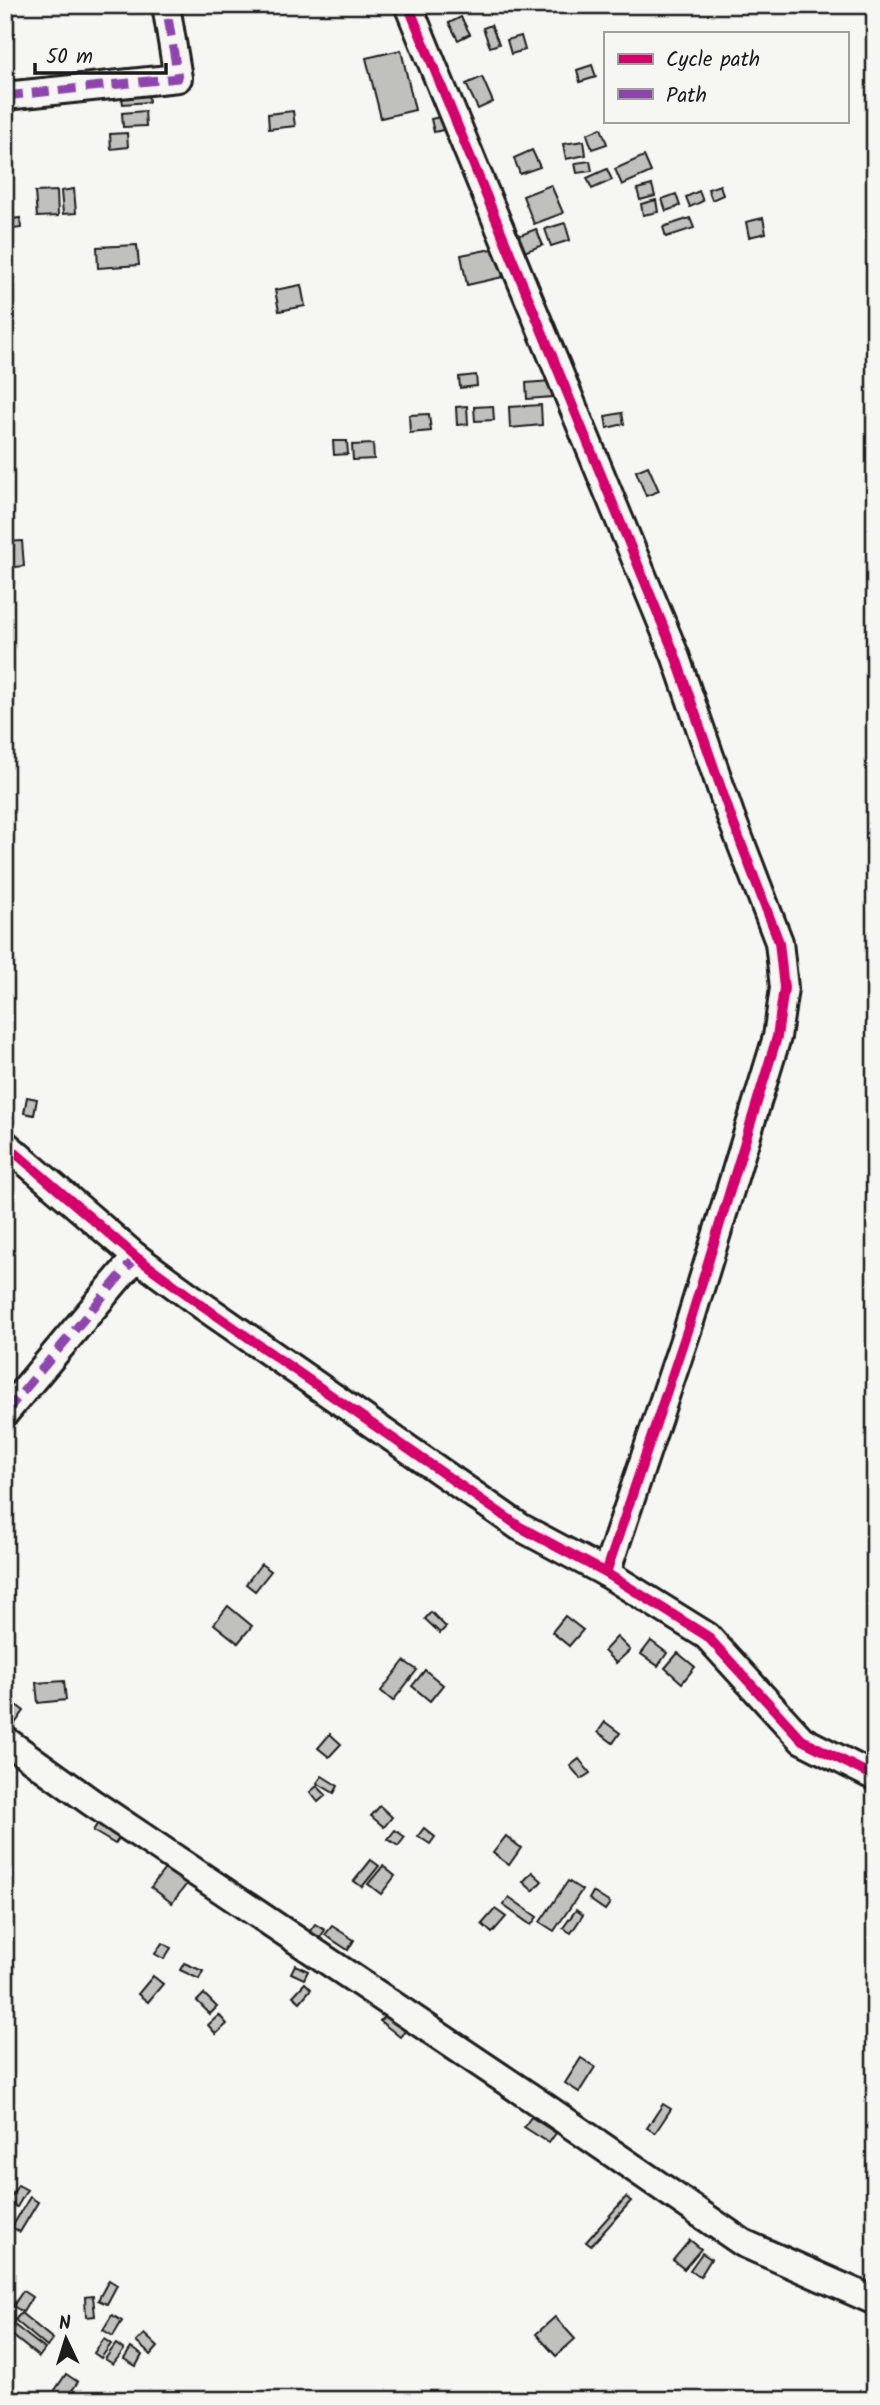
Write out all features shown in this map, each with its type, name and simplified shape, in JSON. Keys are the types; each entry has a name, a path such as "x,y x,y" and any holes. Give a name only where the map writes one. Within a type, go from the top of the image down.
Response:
{"street":[{"path":"5,96 178,78 166,5"},
{"path":"408,5 675,654 731,817 779,942 784,988 777,1037 688,1328 606,1573"},
{"path":"5,1144 136,1257 520,1527 606,1573 707,1636 802,1740 875,1777"},
{"path":"5,1413 136,1257"},
{"path":"5,1740 102,1809 743,2243 875,2301"}],"building":[{"path":"461,17 470,34 458,40 449,23"},
{"path":"491,25 499,44 490,47 483,28"},
{"path":"521,36 525,50 511,54 507,40"},
{"path":"401,50 415,110 381,118 366,58"},
{"path":"592,65 596,77 580,82 577,70"},
{"path":"482,77 493,102 478,109 466,84"},
{"path":"148,89 149,102 123,104 121,92"},
{"path":"145,111 146,126 123,127 122,113"},
{"path":"293,111 295,126 269,129 268,114"},
{"path":"448,115 452,128 434,132 431,119"},
{"path":"601,128 607,144 592,149 587,134"},
{"path":"127,133 128,147 111,149 110,134"},
{"path":"584,141 586,155 566,159 563,144"},
{"path":"532,150 540,167 520,174 514,158"},
{"path":"644,156 651,172 622,185 615,169"},
{"path":"590,161 592,171 577,173 575,163"},
{"path":"607,169 612,180 592,189 587,178"},
{"path":"551,185 563,213 534,224 523,196"},
{"path":"652,185 655,196 640,200 637,189"},
{"path":"720,185 723,195 712,200 708,189"},
{"path":"74,189 76,213 63,214 61,191"},
{"path":"57,191 58,216 37,217 35,192"},
{"path":"699,191 703,201 690,207 686,197"},
{"path":"676,194 680,206 666,211 662,199"},
{"path":"656,200 658,212 643,215 641,204"},
{"path":"20,218 21,228 5,230 5,220"},
{"path":"690,218 694,228 666,237 663,227"},
{"path":"763,218 766,233 749,237 746,222"},
{"path":"565,223 570,240 551,246 545,229"},
{"path":"536,229 543,245 524,252 518,236"},
{"path":"137,245 139,265 98,268 97,247"},
{"path":"497,248 503,277 467,285 461,255"},
{"path":"5,249 14,249 14,263 5,264"},
{"path":"301,285 305,306 279,311 275,290"},
{"path":"476,375 477,386 460,388 459,377"},
{"path":"551,381 553,397 527,399 526,383"},
{"path":"541,405 542,425 510,428 509,407"},
{"path":"467,406 468,424 457,425 456,407"},
{"path":"493,406 494,420 475,421 474,407"},
{"path":"622,413 624,424 607,428 605,416"},
{"path":"429,414 431,431 410,433 409,415"},
{"path":"333,441 347,441 348,454 334,455"},
{"path":"373,444 374,459 353,460 352,445"},
{"path":"648,466 659,491 646,496 636,471"},
{"path":"22,541 24,566 5,568 5,542"},
{"path":"27,1097 37,1099 34,1115 24,1113"},
{"path":"261,1564 271,1571 255,1591 246,1584"},
{"path":"228,1606 252,1626 238,1643 214,1624"},
{"path":"431,1612 446,1627 440,1633 425,1619"},
{"path":"565,1616 583,1630 569,1646 552,1632"},
{"path":"617,1637 630,1650 616,1663 604,1651"},
{"path":"651,1641 667,1653 658,1666 641,1654"},
{"path":"678,1653 695,1667 682,1683 665,1668"},
{"path":"404,1661 417,1670 393,1701 381,1691"},
{"path":"425,1670 443,1685 430,1701 412,1686"},
{"path":"64,1681 66,1700 38,1703 36,1683"},
{"path":"11,1701 24,1711 14,1725 5,1719 5,1707"},
{"path":"605,1722 620,1733 613,1743 598,1732"},
{"path":"330,1734 341,1744 329,1757 318,1748"},
{"path":"579,1759 590,1773 581,1779 570,1766"},
{"path":"322,1776 338,1786 334,1793 317,1783"},
{"path":"317,1786 326,1795 318,1802 310,1792"},
{"path":"380,1806 392,1817 384,1827 371,1816"},
{"path":"99,1821 121,1835 115,1844 93,1831"},
{"path":"424,1828 435,1837 430,1844 418,1836"},
{"path":"395,1830 405,1837 398,1846 388,1839"},
{"path":"506,1836 521,1848 509,1865 493,1853"},
{"path":"371,1860 379,1866 362,1887 354,1881"},
{"path":"168,1865 189,1881 172,1903 151,1887"},
{"path":"383,1866 395,1876 381,1894 368,1884"},
{"path":"532,1872 542,1881 533,1891 523,1882"},
{"path":"568,1881 582,1890 554,1931 540,1922"},
{"path":"593,1892 610,1903 605,1910 589,1899"},
{"path":"509,1897 537,1917 531,1925 503,1905"},
{"path":"495,1909 506,1917 492,1933 482,1924"},
{"path":"576,1910 583,1915 571,1933 563,1928"},
{"path":"315,1924 325,1930 315,1945 305,1938"},
{"path":"332,1926 354,1940 348,1950 325,1935"},
{"path":"162,1943 171,1948 164,1959 155,1954"},
{"path":"184,1963 203,1971 199,1979 180,1970"},
{"path":"295,1965 308,1971 304,1979 291,1973"},
{"path":"153,1976 163,1984 148,2002 138,1994"},
{"path":"305,1983 311,1989 300,2002 293,1996"},
{"path":"204,1994 217,2007 210,2014 197,2001"},
{"path":"388,2012 408,2028 400,2037 380,2021"},
{"path":"219,2015 227,2024 216,2034 208,2025"},
{"path":"581,2058 595,2067 579,2092 565,2083"},
{"path":"663,2104 671,2109 655,2133 647,2128"},
{"path":"531,2117 556,2133 549,2143 524,2127"},
{"path":"18,2185 27,2190 17,2207 8,2202"},
{"path":"30,2197 38,2202 20,2232 12,2227"},
{"path":"626,2197 631,2201 591,2246 586,2242"},
{"path":"690,2240 701,2249 684,2269 673,2260"},
{"path":"702,2253 711,2259 700,2277 690,2270"},
{"path":"109,2280 117,2285 107,2304 98,2300"},
{"path":"23,2291 32,2297 23,2312 13,2306"},
{"path":"93,2296 95,2316 86,2317 85,2297"},
{"path":"21,2313 53,2339 47,2347 15,2320"},
{"path":"112,2315 122,2321 113,2336 103,2330"},
{"path":"555,2317 575,2339 556,2356 536,2334"},
{"path":"13,2324 45,2349 39,2357 7,2331"},
{"path":"144,2334 158,2347 151,2355 136,2342"},
{"path":"104,2339 111,2344 101,2358 94,2353"},
{"path":"116,2344 124,2350 113,2364 105,2359"},
{"path":"131,2348 142,2355 136,2366 124,2359"},
{"path":"66,2374 78,2382 65,2400 62,2400 53,2393"}],"marked path":[{"path":"5,96 178,78 166,5"},
{"path":"5,1413 136,1257"}],"cycle path":[{"path":"408,5 675,655 731,817 779,942 784,988 777,1037 688,1328 606,1573"},
{"path":"5,1144 136,1257 203,1306 520,1527 606,1573 707,1636 802,1740 875,1777"}]}
